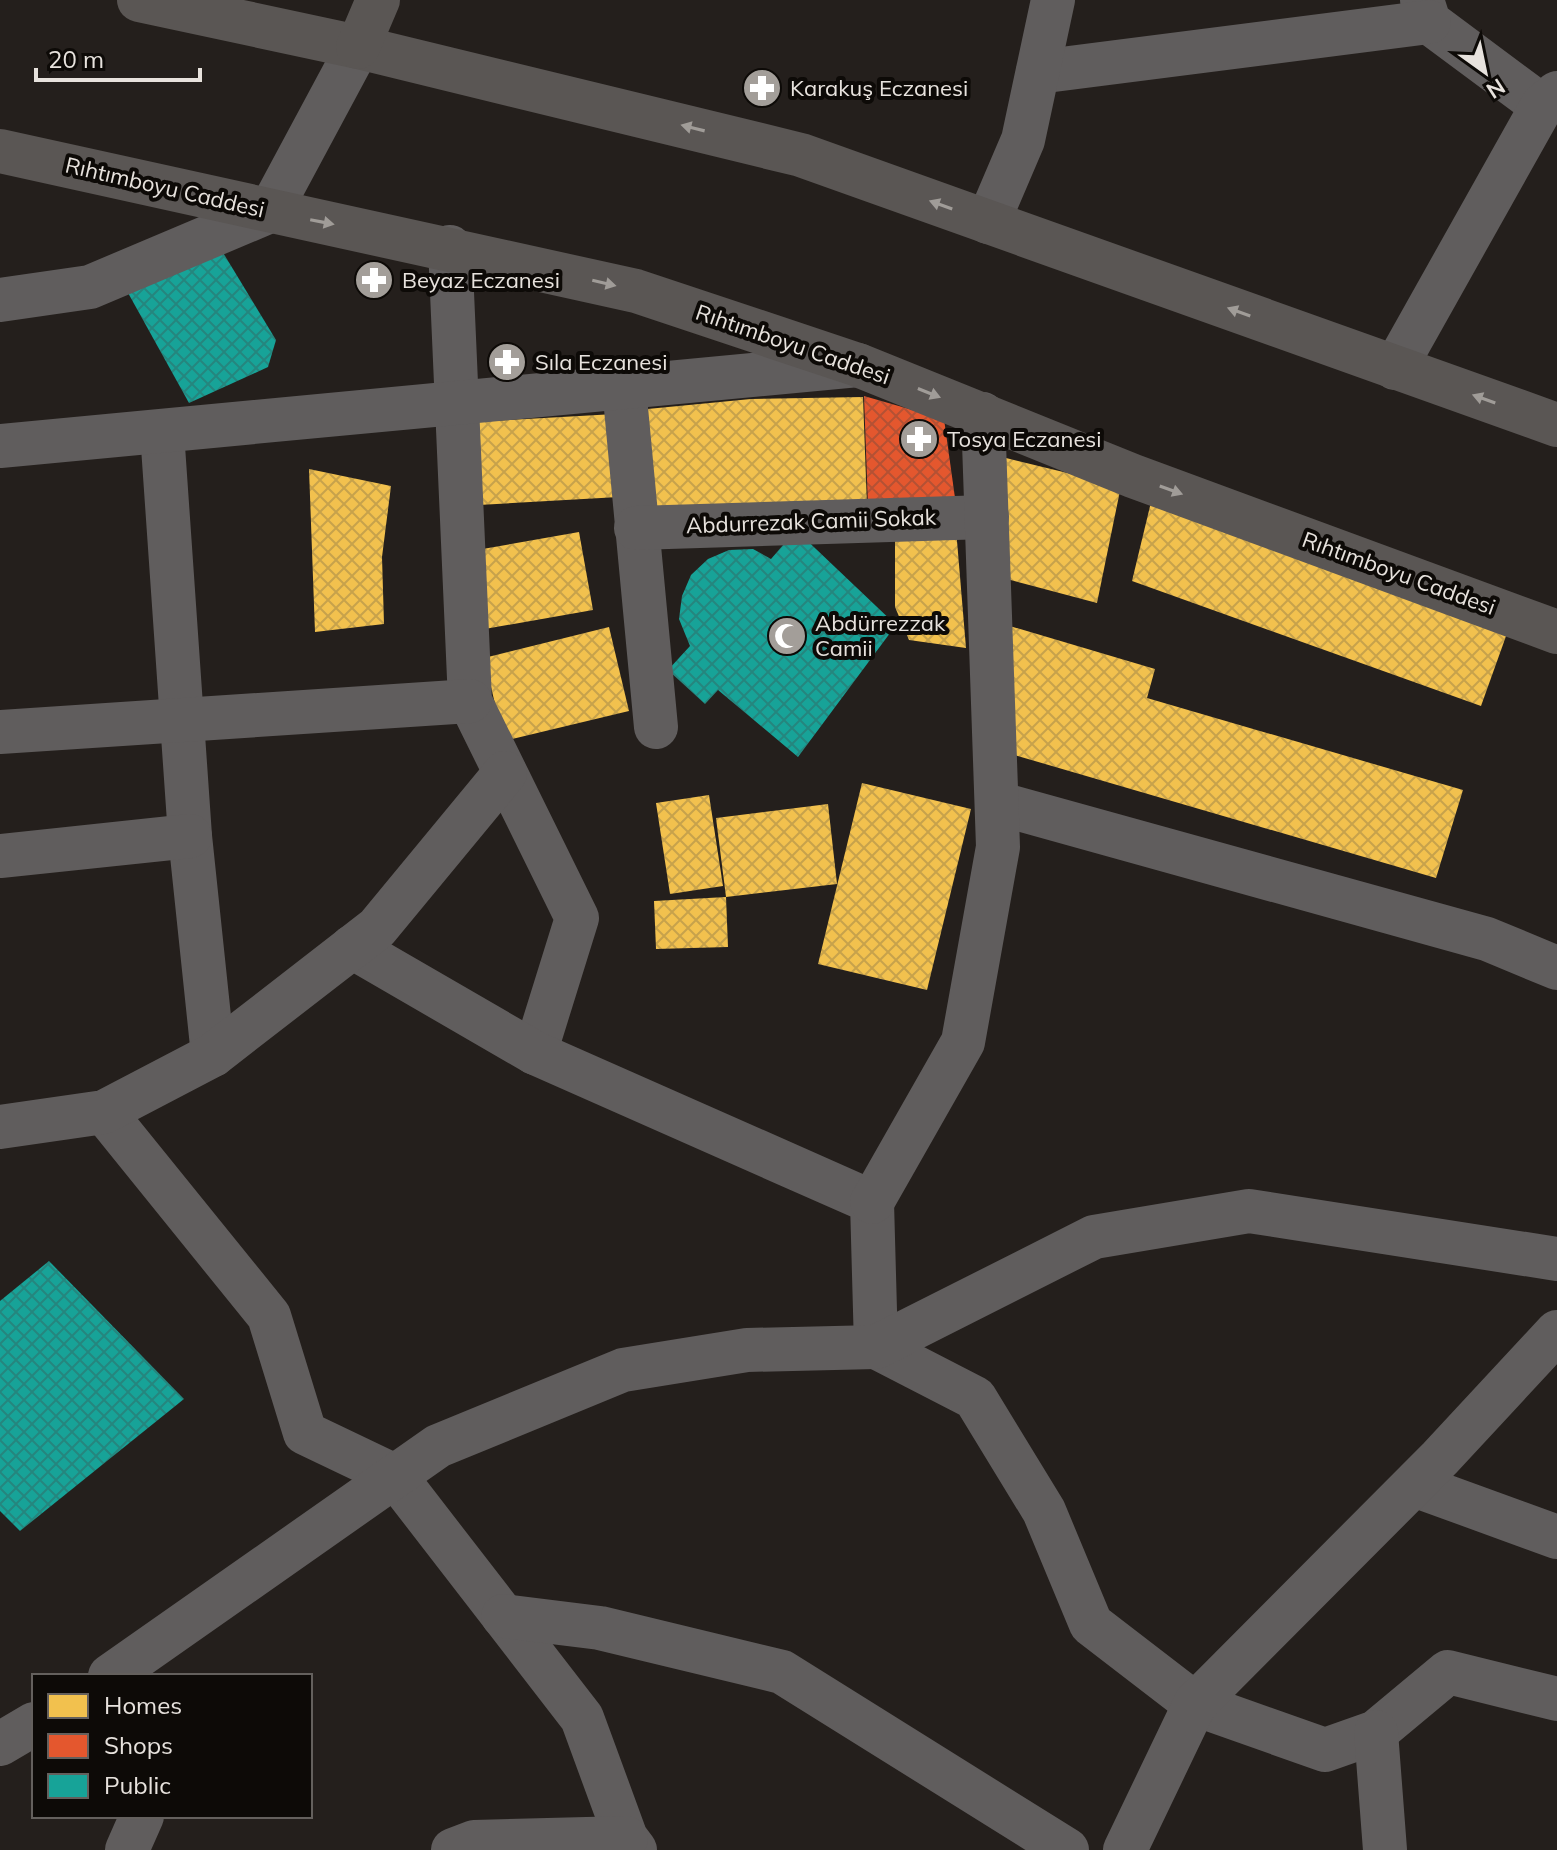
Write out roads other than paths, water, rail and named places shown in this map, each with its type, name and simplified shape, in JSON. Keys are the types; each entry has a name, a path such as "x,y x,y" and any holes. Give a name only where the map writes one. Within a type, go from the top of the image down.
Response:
{"street":[{"path":"139,0 358,47 801,155 1557,425"},
{"path":"0,300 90,287 270,211 358,47 378,0"},
{"path":"988,222 1023,140 1053,0"},
{"path":"1038,72 1426,11 1549,100 1395,368"},
{"name":"Rıhtımboyu Caddesi","path":"0,151 450,247 636,291 858,365 1133,476 1557,632"},
{"path":"450,247 470,701 577,918 535,1053"},
{"path":"0,446 858,365"},
{"path":"624,387 656,727"},
{"path":"876,1347 872,1202 963,1042 998,847 983,414"},
{"path":"162,432 190,836 213,1055"},
{"name":"Abdurrezak Camii Sokak","path":"636,528 987,517"},
{"path":"0,732 470,701"},
{"path":"0,1127 104,1112 213,1055 377,928 505,773"},
{"path":"997,803 1487,939 1557,968"},
{"path":"0,856 190,836"},
{"path":"352,947 535,1053 872,1202"},
{"path":"104,1112 269,1316 305,1433 395,1476 582,1718 630,1844 474,1842 453,1850"},
{"path":"119,1673 438,1446 623,1370 747,1350 876,1347 1094,1237 1249,1211 1557,1259"},
{"path":"1125,1850 1195,1704 1414,1485 1557,1332"},
{"path":"876,1347 975,1398 1044,1511 1091,1624 1195,1704 1325,1750 1376,1732 1448,1672 1557,1699"},
{"path":"1414,1485 1557,1537"},
{"path":"503,1616 600,1628 782,1672 1067,1850"},
{"path":"1376,1732 1385,1850"},
{"path":"127,1850 141,1818"}],"place":[{"name":"Karakuş Eczanesi","path":"762,88"},
{"name":"Beyaz Eczanesi","path":"374,280"},
{"name":"Sıla Eczanesi","path":"507,362"},
{"name":"Tosya Eczanesi","path":"919,439"},
{"name":"Abdürrezzak Camii","path":"787,636"}]}
